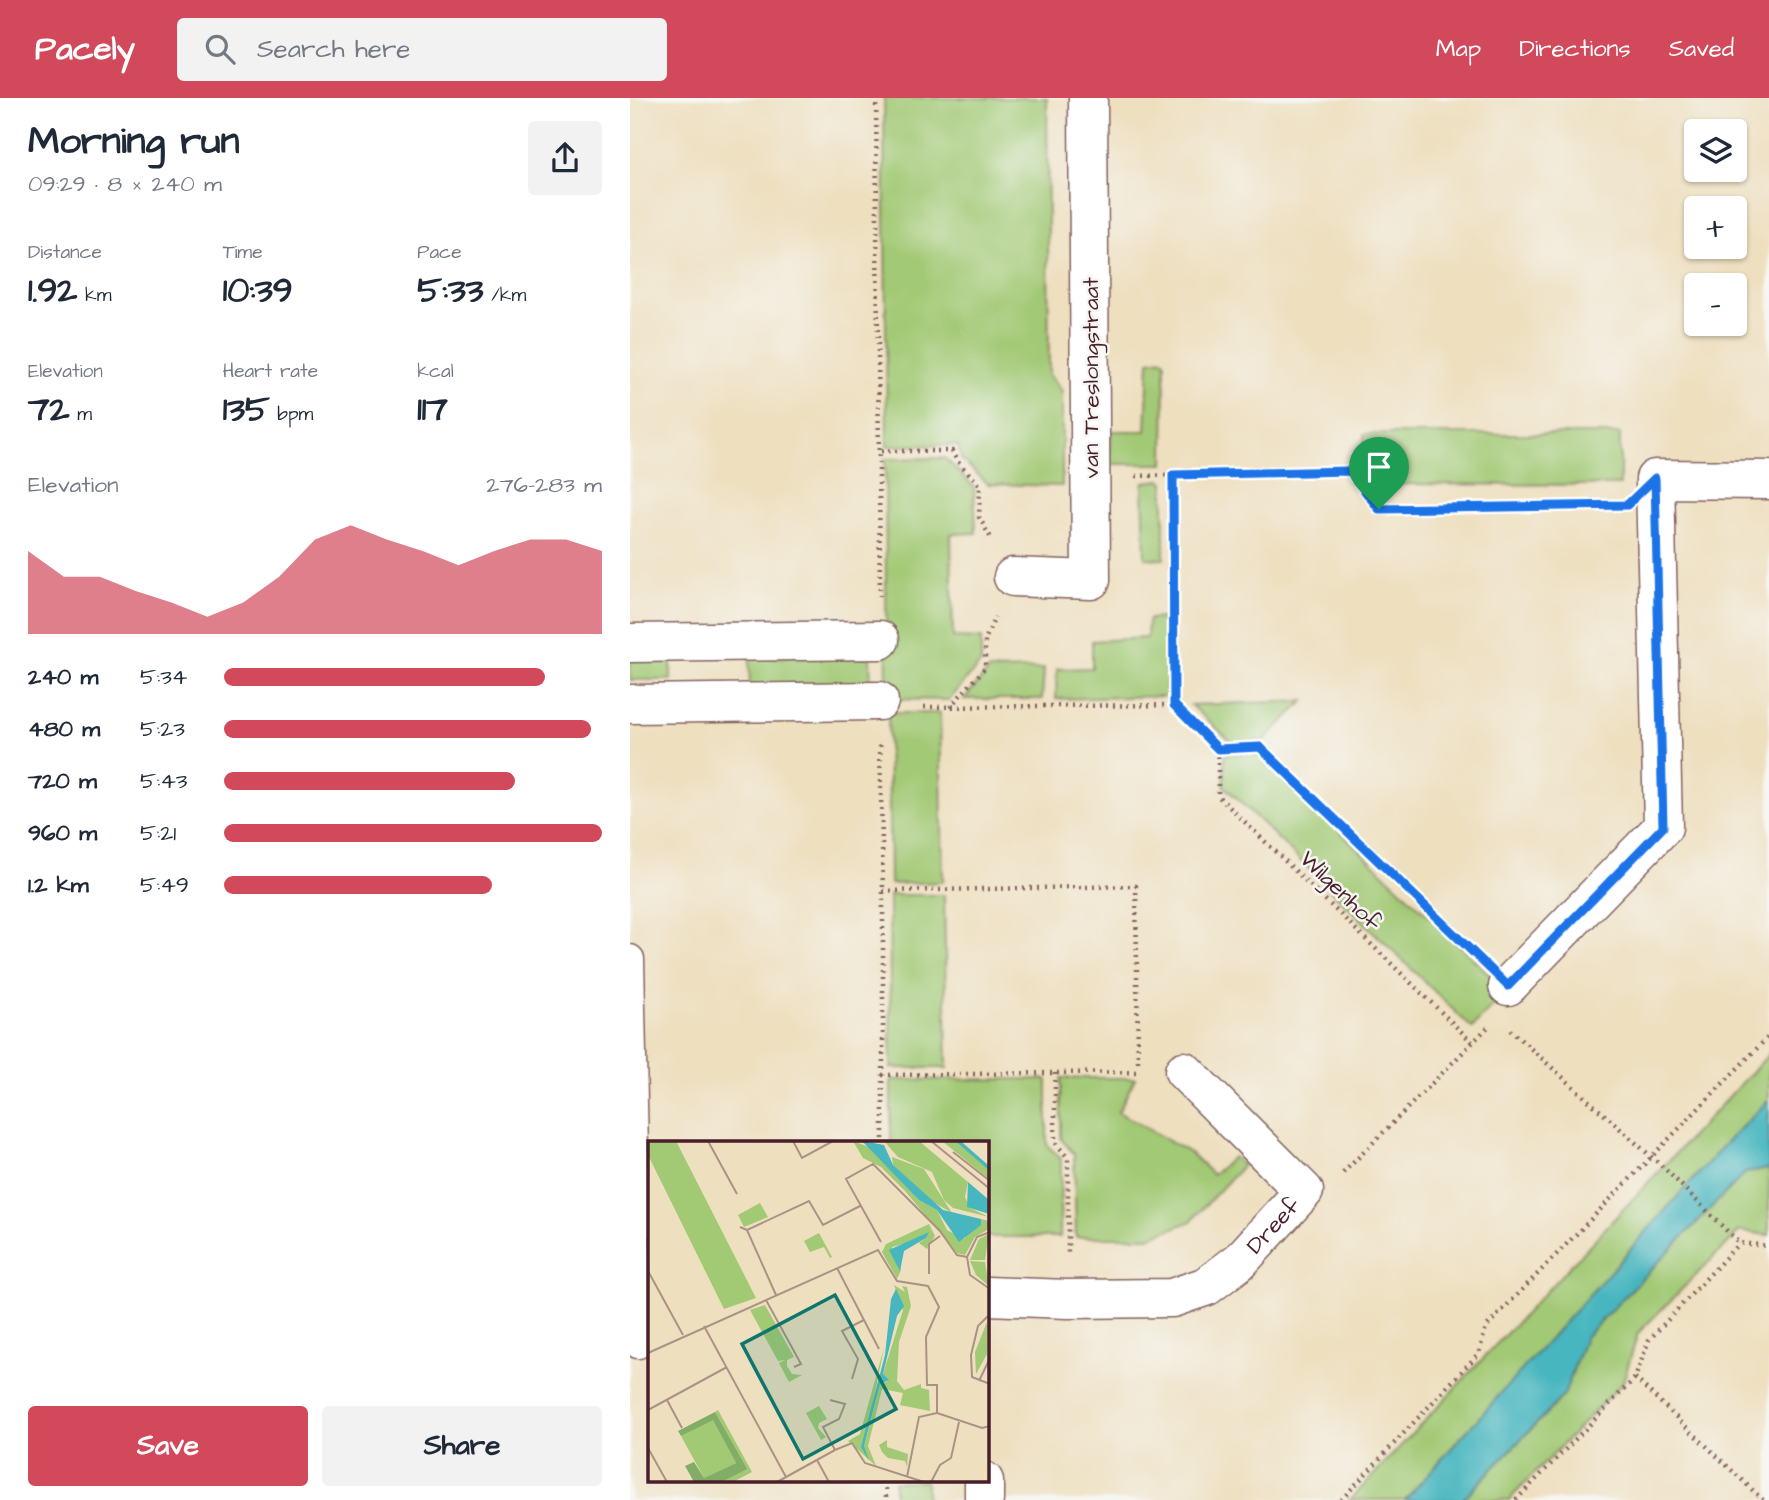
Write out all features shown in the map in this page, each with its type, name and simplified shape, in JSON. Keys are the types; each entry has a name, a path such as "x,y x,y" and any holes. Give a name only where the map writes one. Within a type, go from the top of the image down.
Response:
{"street":[{"name":"van Treslongstraat","path":"1013,577 1091,580 1088,98"},
{"path":"1502,1002 1663,827 1655,478 1769,480"},
{"path":"630,643 880,640"},
{"path":"630,704 878,701"},
{"path":"1184,1070 1304,1191"},
{"name":"Dreef","path":"989,1296 1172,1298 1207,1286 1240,1261 1304,1191"},
{"path":"984,1482 984,1500"}],"lane":[{"path":"630,959 638,1344"}],"path":[{"path":"1091,477 1350,471 1379,509 1627,505 1655,478"},
{"path":"1173,475 1174,705 1218,749"},
{"path":"878,701 890,706 950,708 1174,705"},
{"name":"Wilgenhof","path":"1472,1042 1218,796 1218,749 1260,747 1502,1002"},
{"path":"883,891 1136,886 1138,1072"},
{"name":"Dreef","path":"1304,1191 1325,1191 1472,1042 1502,1002"},
{"path":"1507,1027 1665,1169 1739,1243 1769,1246"},
{"path":"1341,1500 1479,1353 1486,1327 1769,1036"},
{"path":"882,1075 1184,1070"},
{"path":"1055,1073 1055,1142 1068,1157 1068,1299"},
{"path":"1516,1500 1636,1378 1649,1339 1739,1243"},
{"path":"1636,1378 1763,1500"},
{"path":"886,1482 886,1500"}],"green space":[{"path":"884,98 1047,98 1049,375 1062,391 1062,486 988,484 961,459 958,445 887,446"},
{"path":"1162,359 1165,362 1164,464 1110,464 1111,431 1146,431 1149,361"},
{"path":"1364,434 1620,434 1620,485 1366,484"},
{"path":"945,458 974,487 976,533 951,534 953,638 981,639 981,663 949,700 887,699 885,459"},
{"path":"1144,482 1164,482 1164,559 1145,558 1143,485"},
{"path":"1165,618 1167,696 1056,699 1057,669 1092,668 1092,641 1147,638 1150,619"},
{"path":"630,654 671,654 671,680 630,680"},
{"path":"749,657 870,657 871,691 750,691"},
{"path":"1044,669 1042,699 964,699 989,670"},
{"path":"1304,701 1263,741 1232,742 1191,705"},
{"path":"888,713 940,713 943,882 890,884"},
{"path":"1225,754 1260,755 1507,991 1472,1028 1224,786"},
{"path":"889,895 944,895 947,1068 891,1068"},
{"path":"1769,1054 1769,1100 1724,1145 1405,1500 1350,1500"},
{"path":"1061,1078 1135,1078 1118,1112 1190,1153 1213,1175 1233,1157 1243,1165 1190,1222 1149,1237 1076,1237 1074,1154 1061,1139"},
{"path":"1047,1079 1047,1145 1061,1159 1060,1237 989,1237 989,1141 891,1141 891,1080"},
{"path":"1769,1169 1769,1235 1740,1231 1638,1333 1623,1382 1509,1500 1462,1500 1564,1395 1585,1337 1745,1173"},
{"path":"894,1482 926,1482 926,1500 894,1500"}],"water":[{"path":"1769,1100 1769,1169 1745,1173 1585,1337 1564,1395 1462,1500 1405,1500 1724,1145"}],"route":[{"path":"1350,471 1379,509 1627,505 1655,478 1663,827 1508,986 1260,747 1218,749 1174,705 1173,475 1350,471"}]}
